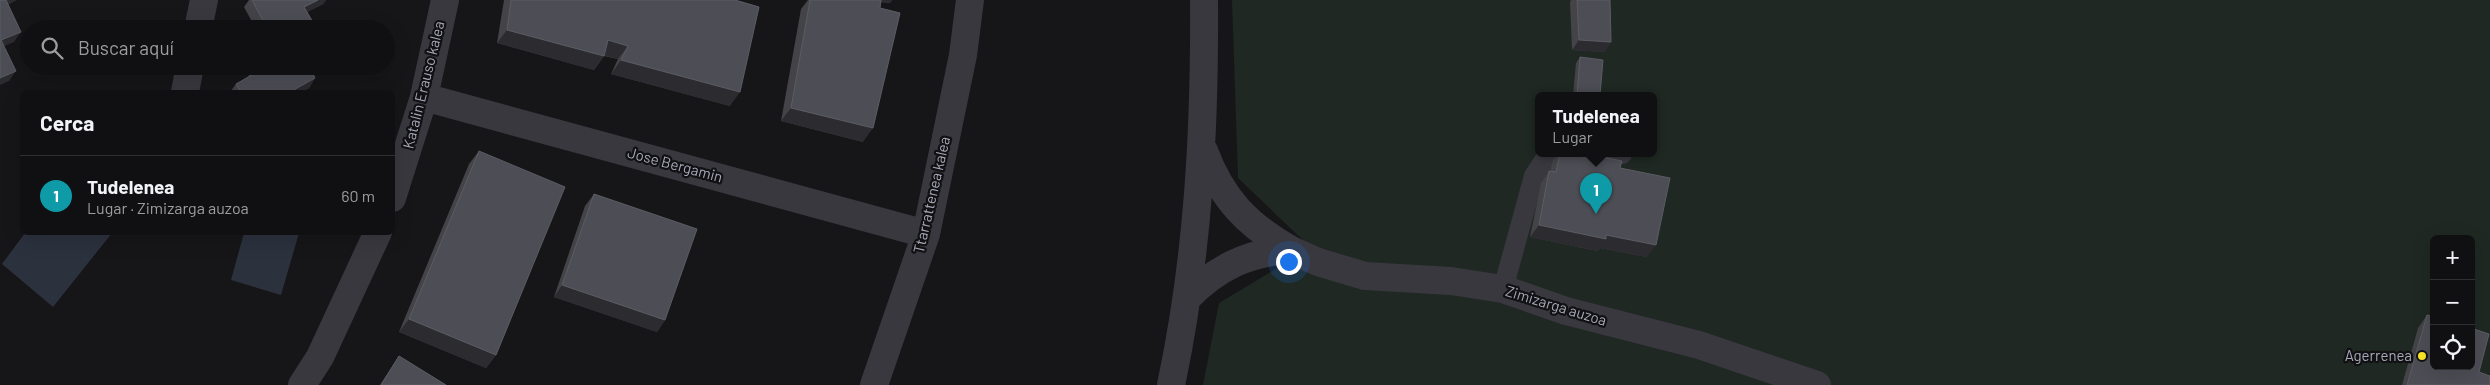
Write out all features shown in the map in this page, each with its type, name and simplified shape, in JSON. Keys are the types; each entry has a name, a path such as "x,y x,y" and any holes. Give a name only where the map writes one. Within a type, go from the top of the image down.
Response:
{"street":[{"path":"200,20 204,0"},
{"name":"Katalin Erauso kalea","path":"395,188 424,96 445,0"},
{"name":"Ttarrattenea kalea","path":"874,385 926,234 963,55 970,0"},
{"path":"1171,385 1188,296 1202,148 1204,0"},
{"path":"185,90 188,75"},
{"name":"Jose Bergamin","path":"424,96 926,234"},
{"name":"Zimizarga auzoa","path":"1202,148 1221,190 1252,225 1291,250 1318,262 1365,276 1451,281 1502,289 1566,311 1700,345 1817,385"},
{"path":"302,385 320,357 377,235"},
{"path":"1188,296 1217,271 1234,262 1252,255 1291,250"}],"lane":[{"path":"1502,289 1534,176 1546,157"}],"shaded area":[{"path":"1232,0 2490,0 2490,385 1203,385 1219,303 1311,248 1238,178"}],"water":[{"path":"24,235 110,235 53,307 2,264"},
{"path":"243,235 298,235 281,295 231,280"}],"building":[{"path":"0,0 6,0 20,32 1,40 16,71 0,78"},
{"path":"252,0 318,0 304,7 312,20 263,20"},
{"path":"511,0 735,0 759,7 740,92 621,60 628,46 608,40 604,56 507,30"},
{"path":"810,0 881,0 880,8 900,13 873,128 791,108"},
{"path":"1577,0 1610,0 1611,42 1579,40"},
{"path":"1580,57 1603,60 1600,92 1577,92"},
{"path":"252,75 314,75 315,78 294,90 240,90 236,84"},
{"path":"479,151 565,187 496,355 409,319"},
{"path":"1559,157 1603,157 1622,161 1620,168 1670,178 1656,245 1606,235 1606,239 1539,225 1549,171 1556,172"},
{"path":"594,194 697,229 665,320 562,285"},
{"name":"Agerrenea","path":"2427,315 2430,316 2430,370 2475,370 2475,329 2489,334 2479,372 2490,376 2490,385 2407,385"},
{"path":"399,356 446,385 381,385"}],"place":[{"name":"Tudelenea","path":"1596,214"},
{"name":"Agerrenea","path":"2422,356"}]}
